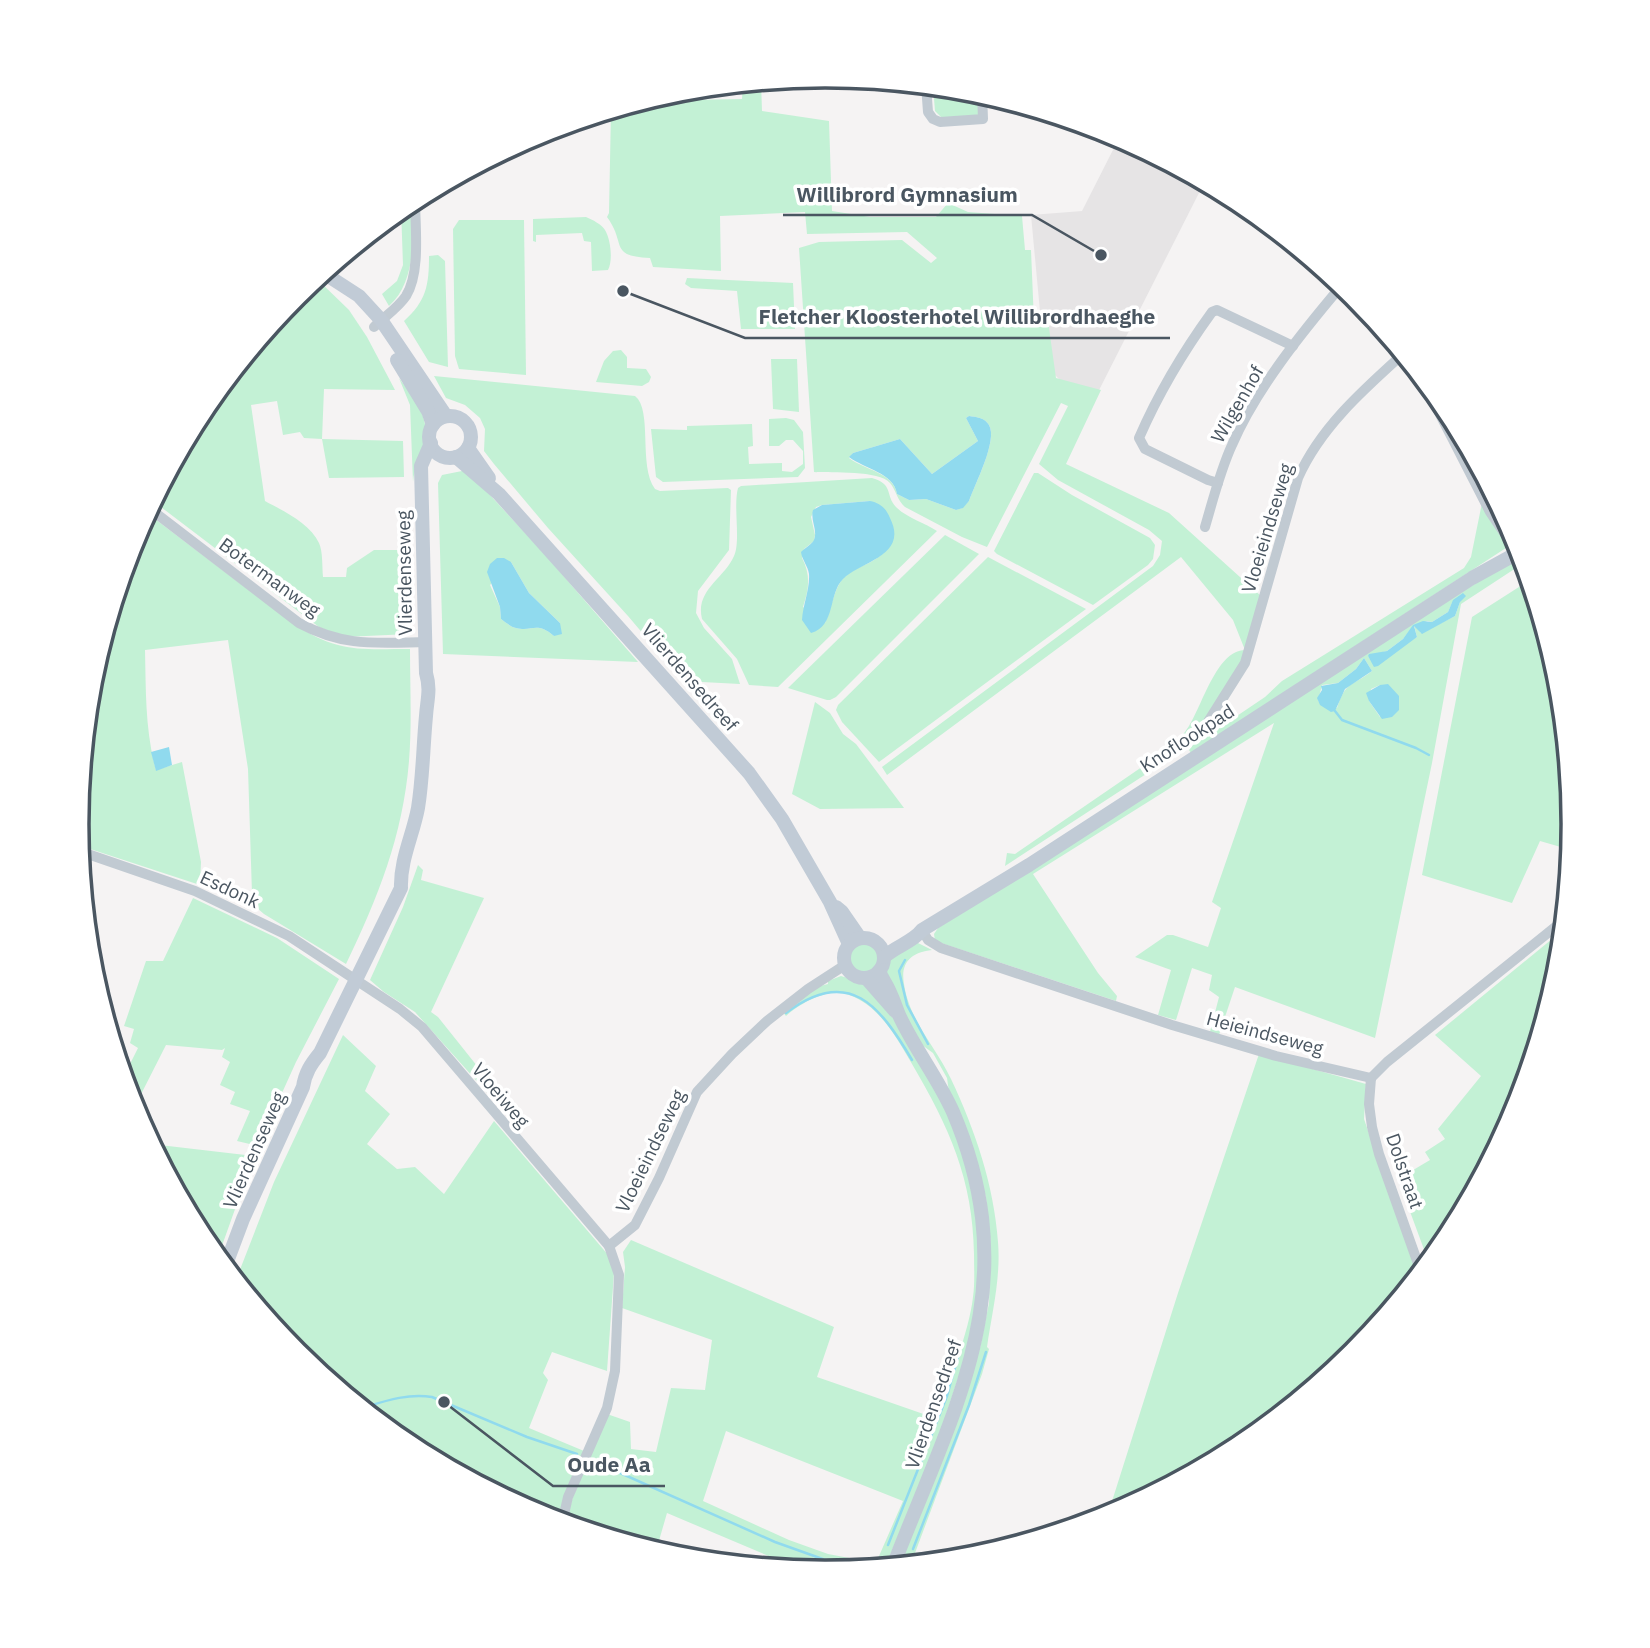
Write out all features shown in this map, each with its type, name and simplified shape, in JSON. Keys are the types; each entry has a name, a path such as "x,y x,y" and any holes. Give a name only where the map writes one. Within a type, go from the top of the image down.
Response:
{"main road":[{"path":"331,278 359,296 446,416"},
{"path":"377,323 428,411 433,425"},
{"path":"446,416 456,416 465,421 470,429 471,439 462,452 435,449 430,434 433,425 446,416"},
{"name":"Vlierdenseweg","path":"229,1256 303,1087 310,1065 320,1053 401,887 401,874 422,778 426,712 422,686 426,673 421,472 435,449"},
{"name":"Vlierdensedreef","path":"462,452 749,773 782,819 830,902 842,912 854,941"},
{"name":"Knoflookpad","path":"877,962 922,930 1029,865 1472,578 1511,557"},
{"path":"867,938 877,962 854,975 845,965 844,954 854,941 867,938"},
{"name":"Vlierdensedreef","path":"877,962 899,1015 943,1090 964,1141 977,1183 986,1254 981,1314 958,1404 896,1557"}],"street":[{"path":"927,95 928,112 933,120 940,122 983,119 982,105"},
{"path":"377,323 405,298 411,285 415,271 415,213"},
{"name":"Wilgenhof","path":"1205,527 1231,446 1246,417 1293,346 1335,293"},
{"path":"1218,483 1145,449 1141,444 1139,438 1158,395 1188,346 1212,312 1217,310 1293,346"},
{"name":"Vloeieindseweg","path":"1200,733 1245,663 1298,478 1306,459 1332,425 1397,360"},
{"path":"1452,439 1493,514"},
{"name":"Botermanweg","path":"157,514 299,623 319,634 344,642 425,642"},
{"name":"Esdonk","path":"89,855 195,891 289,936 355,981"},
{"path":"1371,1078 1387,1062 1554,928"},
{"name":"Heieindseweg","path":"922,930 928,940 941,948 1172,1025 1276,1056 1371,1078"},
{"name":"Vloeieindseweg","path":"609,1246 635,1225 698,1092 732,1054 767,1021 845,965"},
{"name":"Vloeiweg","path":"355,981 400,1009 422,1027 609,1246"},
{"name":"Dolstraat","path":"1371,1078 1369,1104 1375,1140 1418,1260"},
{"path":"565,1512 568,1497 607,1408 615,1371 619,1275 609,1246"}],"shaded area":[{"path":"1114,147 1151,163 1200,191 1093,402 1071,391 1045,365 1031,215 1082,211"}],"green space":[{"path":"761,91 762,111 829,121 832,211 870,217 936,217 948,203 968,212 1022,216 1025,250 1031,250 1034,322 1048,321 1056,378 1101,390 1066,464 1169,513 1261,596 1245,649 1233,620 1181,557 887,775 882,767 1153,566 1160,555 1162,541 1149,530 1058,480 1039,464 1068,406 1061,403 987,547 905,507 890,483 884,479 866,474 814,472 799,248 819,242 902,240 931,263 937,258 907,232 807,234 805,212 720,216 721,271 653,267 650,258 628,255 623,251 607,217 611,120 693,100 742,99 742,93","holes":["966,418 981,418 989,425 991,441 969,501 956,510 926,499 909,500 897,494 895,487 885,477 849,458 853,453 900,439 932,474 978,441"]},
{"path":"934,96 980,105 980,115 942,118 935,111"},
{"path":"412,215 413,242 409,271 405,284 389,306 382,294 397,281 403,265 402,222"},
{"path":"586,217 601,226 607,234 611,256 608,270 592,271 591,242 584,241 582,233 536,235 536,242 533,241 533,219"},
{"path":"459,220 524,220 526,375 459,369 455,356 453,229"},
{"path":"438,255 445,261 448,367 429,362 404,321 422,300 428,276 429,256"},
{"path":"687,278 793,283 795,329 741,329 737,291 691,288 685,284"},
{"path":"323,285 349,310 367,337 395,390 324,389 322,439 304,438 300,432 283,435 277,401 251,405 265,501 295,518 315,536 321,551 323,577 346,577 347,568 374,550 407,550 410,634 344,637 319,627 160,507 187,456 241,376 271,338"},
{"path":"621,350 627,357 627,368 646,369 651,377 649,382 642,386 596,382 604,361 613,351"},
{"path":"771,359 797,359 799,412 773,409"},
{"path":"434,376 635,396 643,413 647,467 655,489 731,490 729,550 698,591 696,613 704,628 732,659 740,684 683,681 494,464 484,451 485,429 480,418 465,405 446,398"},
{"path":"399,378 416,401 425,425 425,444 413,482 410,405"},
{"path":"769,419 794,420 803,432 805,468 798,477 663,482 656,477 651,429 687,430 687,426 752,424 753,446 748,447 749,464 782,463 782,471 792,472 803,464 803,451 793,440 786,440 779,446 769,446"},
{"path":"322,439 403,441 404,477 329,478"},
{"path":"467,470 638,662 443,654 438,483 442,475","holes":["511,562 529,593 560,623 554,636 539,628 514,627 501,619 500,607 490,585"]},
{"path":"1034,473 1150,538 1155,545 1153,559 1093,605 997,554 994,551"},
{"path":"872,478 883,483 900,511 937,531 778,687 749,685 737,659 702,619 701,609 706,592 729,564 736,550 737,496 741,486","holes":["870,501 894,535 877,559 854,570 841,581 825,623 803,607 808,582 802,558 804,549 814,541 811,517 816,507"]},
{"path":"1482,503 1507,547 1191,753 1189,750 1204,731 1222,726 1265,697 1282,681 1464,568 1471,557"},
{"path":"155,519 307,632 348,647 410,649 410,747 401,815 387,866 346,964 257,908 252,894 248,769 228,640 145,650 152,755 156,770 182,762 201,862 200,885 89,849 90,776 103,680 128,587"},
{"path":"945,535 979,554 836,697 827,700 788,688"},
{"path":"988,557 1086,609 879,762 842,722 836,710 838,705"},
{"path":"1512,560 1515,569 1461,604 1432,763 1375,1038 1235,987 1219,1035 1210,1032 1219,997 1209,990 1212,975 1192,968 1176,1020 1158,1015 1171,970 1135,957 1167,935 1208,947 1221,908 1212,902 1274,723 1033,874 1098,973 1117,996 1116,1001 935,941 934,934 938,928","holes":["1461,599 1455,616 1421,633 1416,626 1427,621 1432,622 1448,612 1452,603","1414,625 1417,637 1372,662 1368,656 1387,651 1403,639","1364,658 1372,671 1347,688 1337,708 1318,701 1322,685 1338,683 1356,669","1380,685 1380,717 1369,701 1371,689"]},
{"path":"1521,585 1536,633 1555,728 1560,776 1561,847 1540,841 1512,903 1422,875 1472,617"},
{"path":"1245,650 1241,662 1186,748 1005,866 1007,853 1015,854 1171,747 1189,726 1218,669 1235,652"},
{"path":"815,702 830,713 843,734 856,744 904,808 820,809 792,794"},
{"path":"418,865 423,870 421,880 484,898 431,1012 438,1017 505,1101 508,1116 415,1012 370,980 403,907"},
{"path":"193,898 277,938 339,979 296,1062 258,1146 237,1141 250,1111 230,1104 235,1092 220,1085 230,1062 222,1057 225,1048 222,1050 166,1045 141,1095 130,1065 138,1048 130,1043 134,1029 124,1026 146,961 163,961"},
{"path":"1552,939 1536,1015 1505,1106 1486,1150 1463,1192 1424,1251 1398,1179 1430,1160 1425,1152 1445,1139 1438,1129 1481,1076 1435,1035"},
{"path":"916,942 932,950 919,953 909,960 904,970 904,984 911,1010 945,1067 968,1118 988,1179 999,1255 996,1295 987,1347 989,1349 982,1374 915,1553 958,1548 903,1556 980,1348 989,1303 991,1245 986,1198 969,1137 949,1092 947,1078 933,1053 922,1045 904,1016 886,970 890,958"},
{"path":"864,944 874,948 878,958 874,968 864,972 854,968 850,958 854,948"},
{"path":"841,976 861,982 898,1024 934,1085 960,1141 981,1234 973,1333 936,1445 889,1557 878,1558 903,1501 726,1431 703,1501 789,1540 828,1554 856,1559 775,1559 667,1513 659,1541 568,1513 607,1414 630,1422 631,1449 656,1452 671,1388 705,1390 712,1340 622,1308 625,1267 623,1252 631,1240 834,1327 817,1377 935,1418 963,1342 973,1297 973,1227 964,1178 948,1132 925,1087 900,1044 878,1014 860,1000 841,993 815,998 786,1016 782,1011 820,986 828,984 828,981"},
{"path":"343,1035 376,1066 365,1091 390,1114 367,1144 397,1169 415,1167 444,1194 494,1121 609,1256 614,1273 607,1371 552,1352 543,1373 548,1380 529,1428 584,1451 560,1511 499,1485 416,1436 339,1378 271,1310 240,1270 274,1182"},
{"path":"1259,1054 1366,1084 1364,1119 1414,1265 1379,1310 1346,1345 1311,1378 1273,1408 1193,1462 1151,1485 1112,1502 1178,1293"},
{"path":"162,1145 254,1156 222,1246 187,1192"}],"water":[{"path":"966,418 981,418 989,425 991,441 969,501 963,508 956,510 926,499 909,500 897,494 895,487 885,476 849,457 853,453 900,439 932,474 978,441"},
{"path":"870,501 882,506 888,514 894,531 893,541 880,556 843,579 838,585 824,624 811,633 802,620 809,574 801,552 814,540 813,510 822,505"},
{"path":"497,558 511,562 529,593 560,623 562,634 554,636 539,628 516,628 501,619 500,607 487,572 490,564"},
{"path":"1463,593 1466,596 1460,602 1455,616 1422,634 1414,626 1417,637 1374,667 1369,654 1387,651 1403,639 1413,625 1423,621 1432,622 1448,612 1453,600"},
{"path":"1364,658 1372,671 1345,689 1335,711 1331,712 1320,705 1317,698 1322,690 1321,686 1338,683 1356,669"},
{"path":"1388,684 1399,696 1399,710 1392,717 1382,719 1366,693 1380,685"},
{"path":"169,747 172,765 156,771 151,752"}],"waterway":[{"path":"1335,711 1342,720 1429,755"},
{"path":"905,960 899,971 907,1005 928,1044"},
{"path":"786,1013 808,999 828,993 845,993 861,998 888,1023 912,1060"},
{"path":"888,1545 947,1396 961,1346"},
{"path":"913,1549 969,1405 986,1352"},
{"path":"373,1405 405,1397 432,1397 527,1437 577,1454"},
{"path":"591,1460 775,1542 825,1560"}],"place":[{"name":"Willibrord Gymnasium","path":"1101,255"},
{"name":"Fletcher Kloosterhotel Willibrordhaeghe","path":"623,291"},
{"name":"Oude Aa","path":"444,1402"}]}
